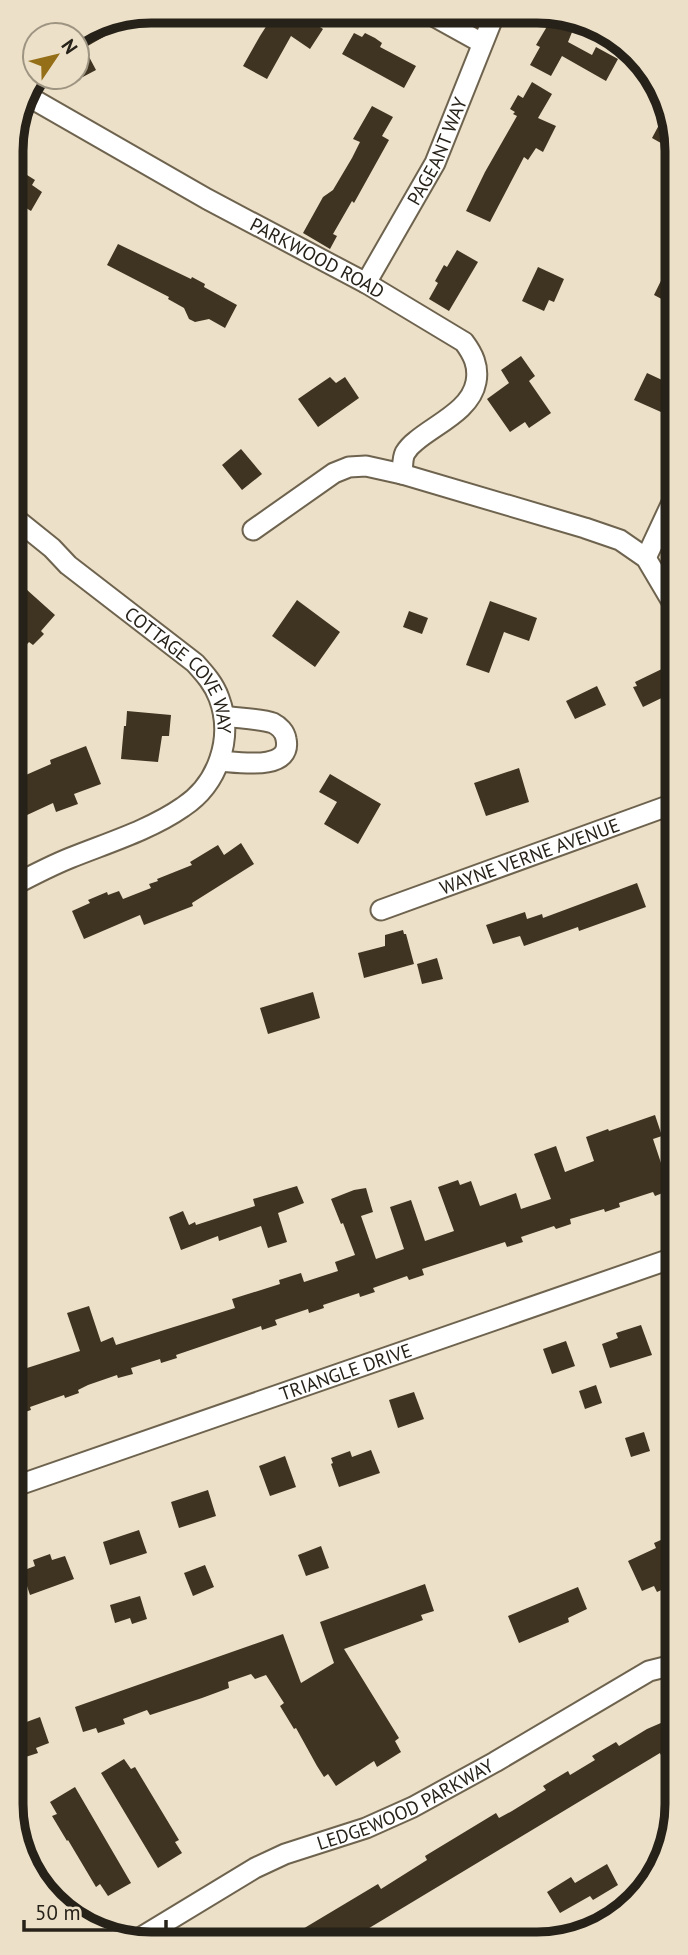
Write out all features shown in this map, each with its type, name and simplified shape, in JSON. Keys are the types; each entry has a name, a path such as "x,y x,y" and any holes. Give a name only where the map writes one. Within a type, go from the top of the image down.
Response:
{"street":[{"path":"446,23 482,43"},
{"name":"PAGEANT WAY","path":"366,283 435,163 491,23"},
{"name":"PARKWOOD ROAD","path":"34,100 207,199 366,283 464,342 471,350 477,366 475,387 467,402 409,447 404,455 402,474"},
{"path":"253,530 334,473 349,467 366,466 402,474 620,540 646,558 665,589"},
{"path":"646,558 665,517"},
{"name":"COTTAGE COVE WAY","path":"23,528 52,548 68,565 195,663 209,678 219,698 224,716 225,737 220,761 209,781 183,808 133,834 68,859 23,881"},
{"path":"220,761 262,764 272,762 283,754 287,742 282,730 273,723 224,716"},
{"name":"WAYNE VERNE AVENUE","path":"382,910 665,807"},
{"name":"TRIANGLE DRIVE","path":"23,1485 665,1261"},
{"name":"LEDGEWOOD PARKWAY","path":"149,1932 255,1868 285,1854 366,1828 413,1807 649,1671 665,1667"}],"building":[{"path":"268,23 314,23 323,29 310,49 291,36 267,79 243,66"},
{"path":"549,24 562,25 573,29 568,42 592,55 596,47 618,59 606,81 562,56 551,76 530,65 540,47 536,45"},
{"path":"111,30 112,32 91,44 91,38"},
{"path":"354,33 362,37 365,33 375,38 382,43 380,47 416,66 404,88 342,54"},
{"path":"532,82 552,94 538,118 556,126 543,152 536,148 528,160 524,157 490,222 466,211 517,116 510,109 518,95 523,98"},
{"path":"372,106 393,117 382,136 389,140 354,203 352,201 333,234 337,236 330,249 303,233 323,197 333,190 352,158 360,142 353,139"},
{"path":"659,125 663,127 665,145 652,138"},
{"path":"23,172 35,180 32,185 42,192 31,211 23,206"},
{"path":"118,244 191,279 192,277 205,284 204,287 237,305 225,328 209,319 195,322 189,319 184,308 168,299 169,297 107,265"},
{"path":"457,250 478,262 449,311 429,299 444,265 447,267"},
{"path":"538,267 564,279 554,302 549,300 544,311 522,301"},
{"path":"665,272 665,301 654,295"},
{"path":"521,356 535,376 529,381 551,413 529,428 525,422 510,432 487,399 509,383 501,370"},
{"path":"647,373 665,381 665,414 634,400"},
{"path":"330,377 336,383 345,377 359,398 318,427 298,399"},
{"path":"241,449 262,474 242,490 222,465"},
{"path":"26,589 55,615 41,631 44,634 33,645 29,642 23,649 23,592"},
{"path":"297,600 340,632 315,667 272,636"},
{"path":"490,601 537,618 529,641 504,632 489,673 466,665"},
{"path":"409,611 428,618 422,634 403,627"},
{"path":"665,667 665,696 643,707 633,687 637,686 635,682"},
{"path":"597,686 606,705 575,719 566,701"},
{"path":"127,711 171,715 169,736 162,736 158,762 121,759"},
{"path":"86,746 101,784 74,794 78,804 56,812 53,803 23,817 23,776 51,764 50,760"},
{"path":"519,768 529,802 486,816 474,783"},
{"path":"330,774 381,804 358,844 324,824 337,802 319,792"},
{"path":"241,843 254,864 192,903 193,906 144,925 140,915 84,939 72,911 90,903 88,900 107,892 108,895 119,891 123,899 151,888 149,884 158,881 157,879 192,865 190,862 218,845 224,855"},
{"path":"637,883 646,907 579,931 578,927 524,946 520,936 493,944 486,925 525,912 527,919 542,914 543,918"},
{"path":"403,930 414,964 364,978 358,953 385,946 385,935"},
{"path":"437,958 443,979 422,984 417,964"},
{"path":"313,992 320,1018 268,1034 260,1008"},
{"path":"655,1115 662,1136 653,1139 665,1175 665,1192 655,1196 653,1192 619,1203 620,1207 605,1212 604,1209 570,1219 571,1224 556,1229 554,1226 521,1237 523,1242 507,1247 505,1242 422,1269 424,1275 409,1280 407,1276 373,1288 375,1292 360,1297 359,1293 323,1305 324,1308 309,1313 308,1309 275,1320 277,1325 262,1330 261,1326 176,1355 177,1358 161,1363 160,1359 131,1368 133,1374 118,1378 117,1375 88,1385 78,1390 79,1393 65,1398 64,1395 30,1407 31,1410 23,1413 23,1356 27,1368 80,1351 67,1313 89,1306 101,1342 113,1337 116,1345 235,1308 232,1299 280,1284 279,1280 301,1273 304,1282 338,1271 335,1262 355,1255 331,1199 366,1188 373,1212 361,1216 376,1259 404,1249 390,1207 411,1200 425,1241 454,1231 438,1187 458,1180 460,1185 471,1181 480,1206 516,1193 521,1209 551,1199 534,1154 556,1146 565,1172 594,1161 586,1137 608,1129 609,1131"},
{"path":"297,1186 304,1203 278,1213 287,1242 268,1248 261,1226 219,1241 218,1236 181,1250 169,1217 183,1211 189,1225 195,1222 196,1225 255,1206 253,1199"},
{"path":"641,1325 652,1355 610,1368 602,1344 618,1338 616,1333"},
{"path":"566,1341 575,1366 552,1374 543,1349"},
{"path":"596,1385 602,1403 585,1409 579,1391"},
{"path":"414,1392 424,1419 398,1428 389,1400"},
{"path":"644,1432 650,1451 631,1457 625,1438"},
{"path":"371,1450 380,1473 339,1487 331,1458 350,1451 352,1457"},
{"path":"285,1456 296,1487 270,1496 259,1466"},
{"path":"208,1490 216,1516 179,1528 171,1502"},
{"path":"139,1530 147,1553 110,1565 103,1542"},
{"path":"665,1538 665,1588 657,1592 654,1586 642,1591 628,1561 656,1548 654,1543"},
{"path":"321,1546 329,1568 306,1576 298,1555"},
{"path":"50,1554 52,1560 65,1556 74,1579 30,1595 23,1571 35,1566 33,1560"},
{"path":"205,1565 214,1587 193,1596 184,1573"},
{"path":"425,1584 434,1611 421,1615 423,1620 344,1649 399,1738 395,1741 401,1752 377,1767 374,1761 336,1786 328,1774 324,1777 317,1766 280,1706 284,1703 266,1675 255,1679 251,1674 228,1682 229,1688 150,1715 147,1710 123,1719 125,1724 98,1733 96,1728 83,1732 75,1707 283,1634 301,1683 334,1663 320,1622"},
{"path":"578,1587 587,1609 568,1618 569,1622 519,1643 508,1616"},
{"path":"140,1596 147,1619 132,1624 130,1618 115,1623 110,1605"},
{"path":"40,1717 49,1743 36,1748 38,1753 23,1758 23,1723"},
{"path":"665,1721 665,1764 660,1753 363,1932 298,1932 378,1884 381,1889 427,1860 425,1856 496,1813 499,1818 512,1811 546,1790 543,1786 568,1771 570,1775 595,1760 592,1756 616,1742 619,1746"},
{"path":"124,1759 131,1769 135,1767 179,1840 175,1842 182,1853 158,1868 101,1773"},
{"path":"75,1787 131,1883 108,1896 100,1884 96,1887 52,1816 57,1814 50,1802"},
{"path":"607,1864 618,1885 593,1900 590,1896 560,1913 547,1892 571,1877 575,1883"}]}
